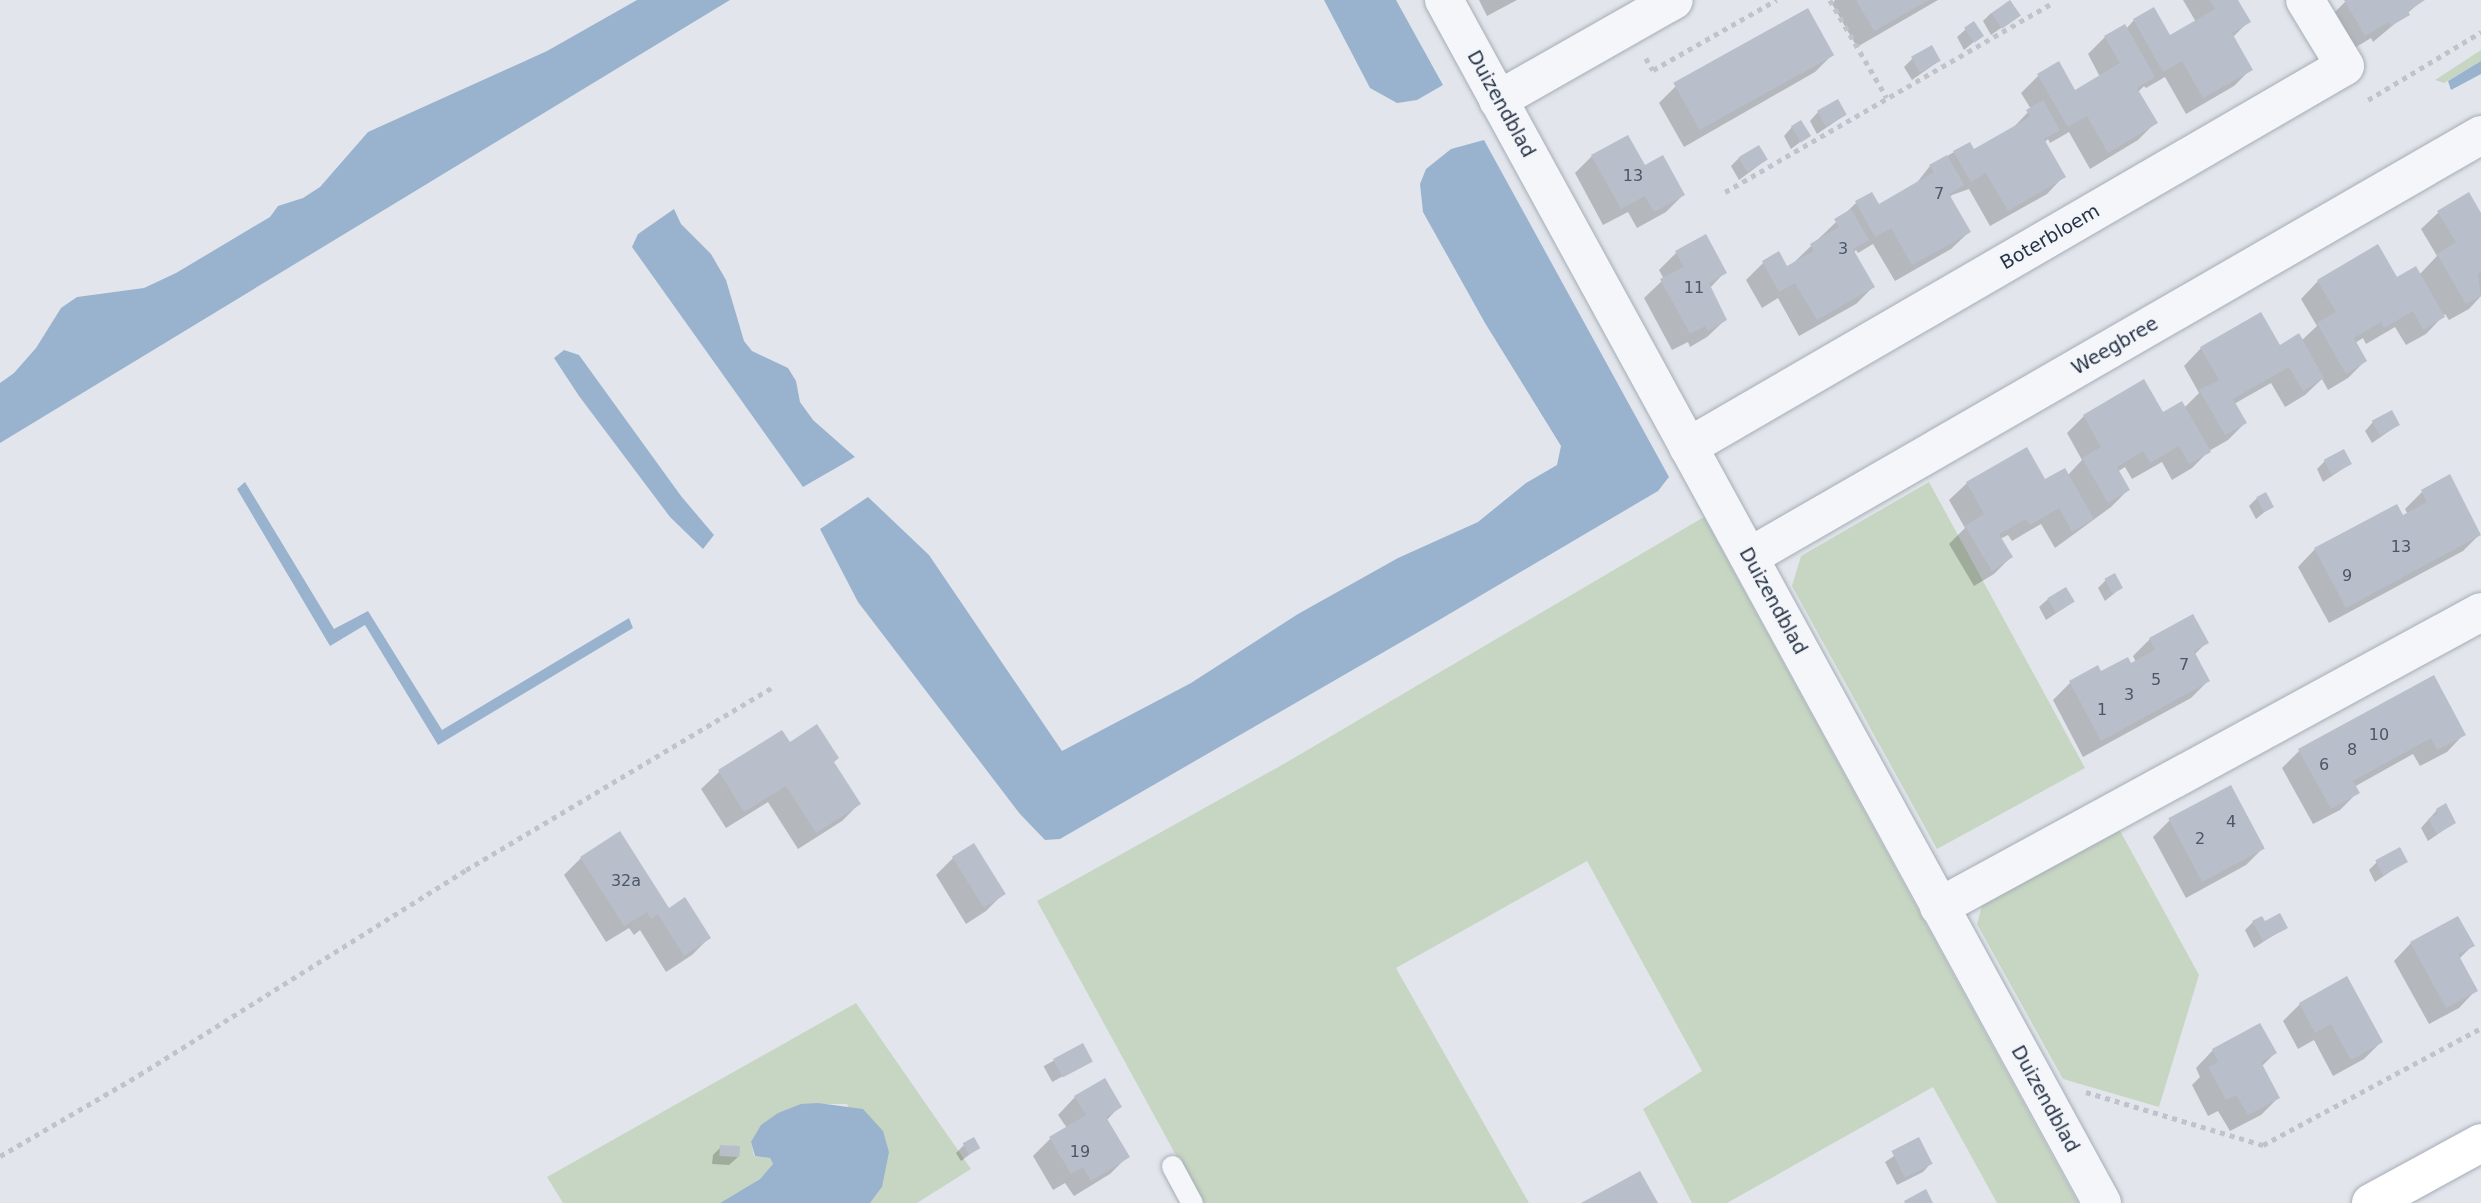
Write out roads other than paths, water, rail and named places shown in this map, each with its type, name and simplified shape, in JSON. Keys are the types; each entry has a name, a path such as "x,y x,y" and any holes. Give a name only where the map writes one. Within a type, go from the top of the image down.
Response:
{"main road":[{"path":"2371,1203 2481,1143"}],"street":[{"name":"Duizendblad","path":"1444,0 2102,1203"},
{"path":"1499,100 1674,0"},
{"name":"Boterbloem","path":"1688,447 2345,66 2305,0"},
{"name":"Weegbree","path":"1749,557 2481,135"},
{"path":"1939,907 2481,612"}],"lane":[{"path":"1172,1166 1192,1203"}],"water":[{"path":"637,0 730,0 0,443 0,383 14,373 36,348 61,308 77,297 144,288 176,273 270,217 278,206 303,198 320,187 368,132 547,51"},
{"path":"1324,0 1396,0 1443,85 1417,100 1397,103 1370,88"},
{"path":"2481,61 2481,74 2451,90 2448,81"},
{"path":"1484,140 1669,477 1658,491 1434,623 1060,839 1045,840 1020,814 858,602 820,529 868,497 929,555 1062,751 1191,683 1298,614 1398,558 1478,522 1526,483 1557,465 1561,446 1485,323 1423,212 1420,184 1426,169 1451,149"},
{"path":"674,209 681,224 711,254 726,280 744,341 752,351 788,368 796,381 800,402 813,420 855,457 803,487 632,247 638,234"},
{"path":"564,350 579,355 681,496 714,535 703,549 670,517 579,396 554,358"},
{"path":"245,482 334,629 368,611 442,730 629,618 633,628 438,745 365,625 330,646 237,489"},
{"path":"818,1103 863,1109 883,1131 889,1152 882,1187 870,1203 720,1203 760,1179 773,1164 770,1158 755,1156 751,1142 761,1125 778,1113 801,1104"}]}
